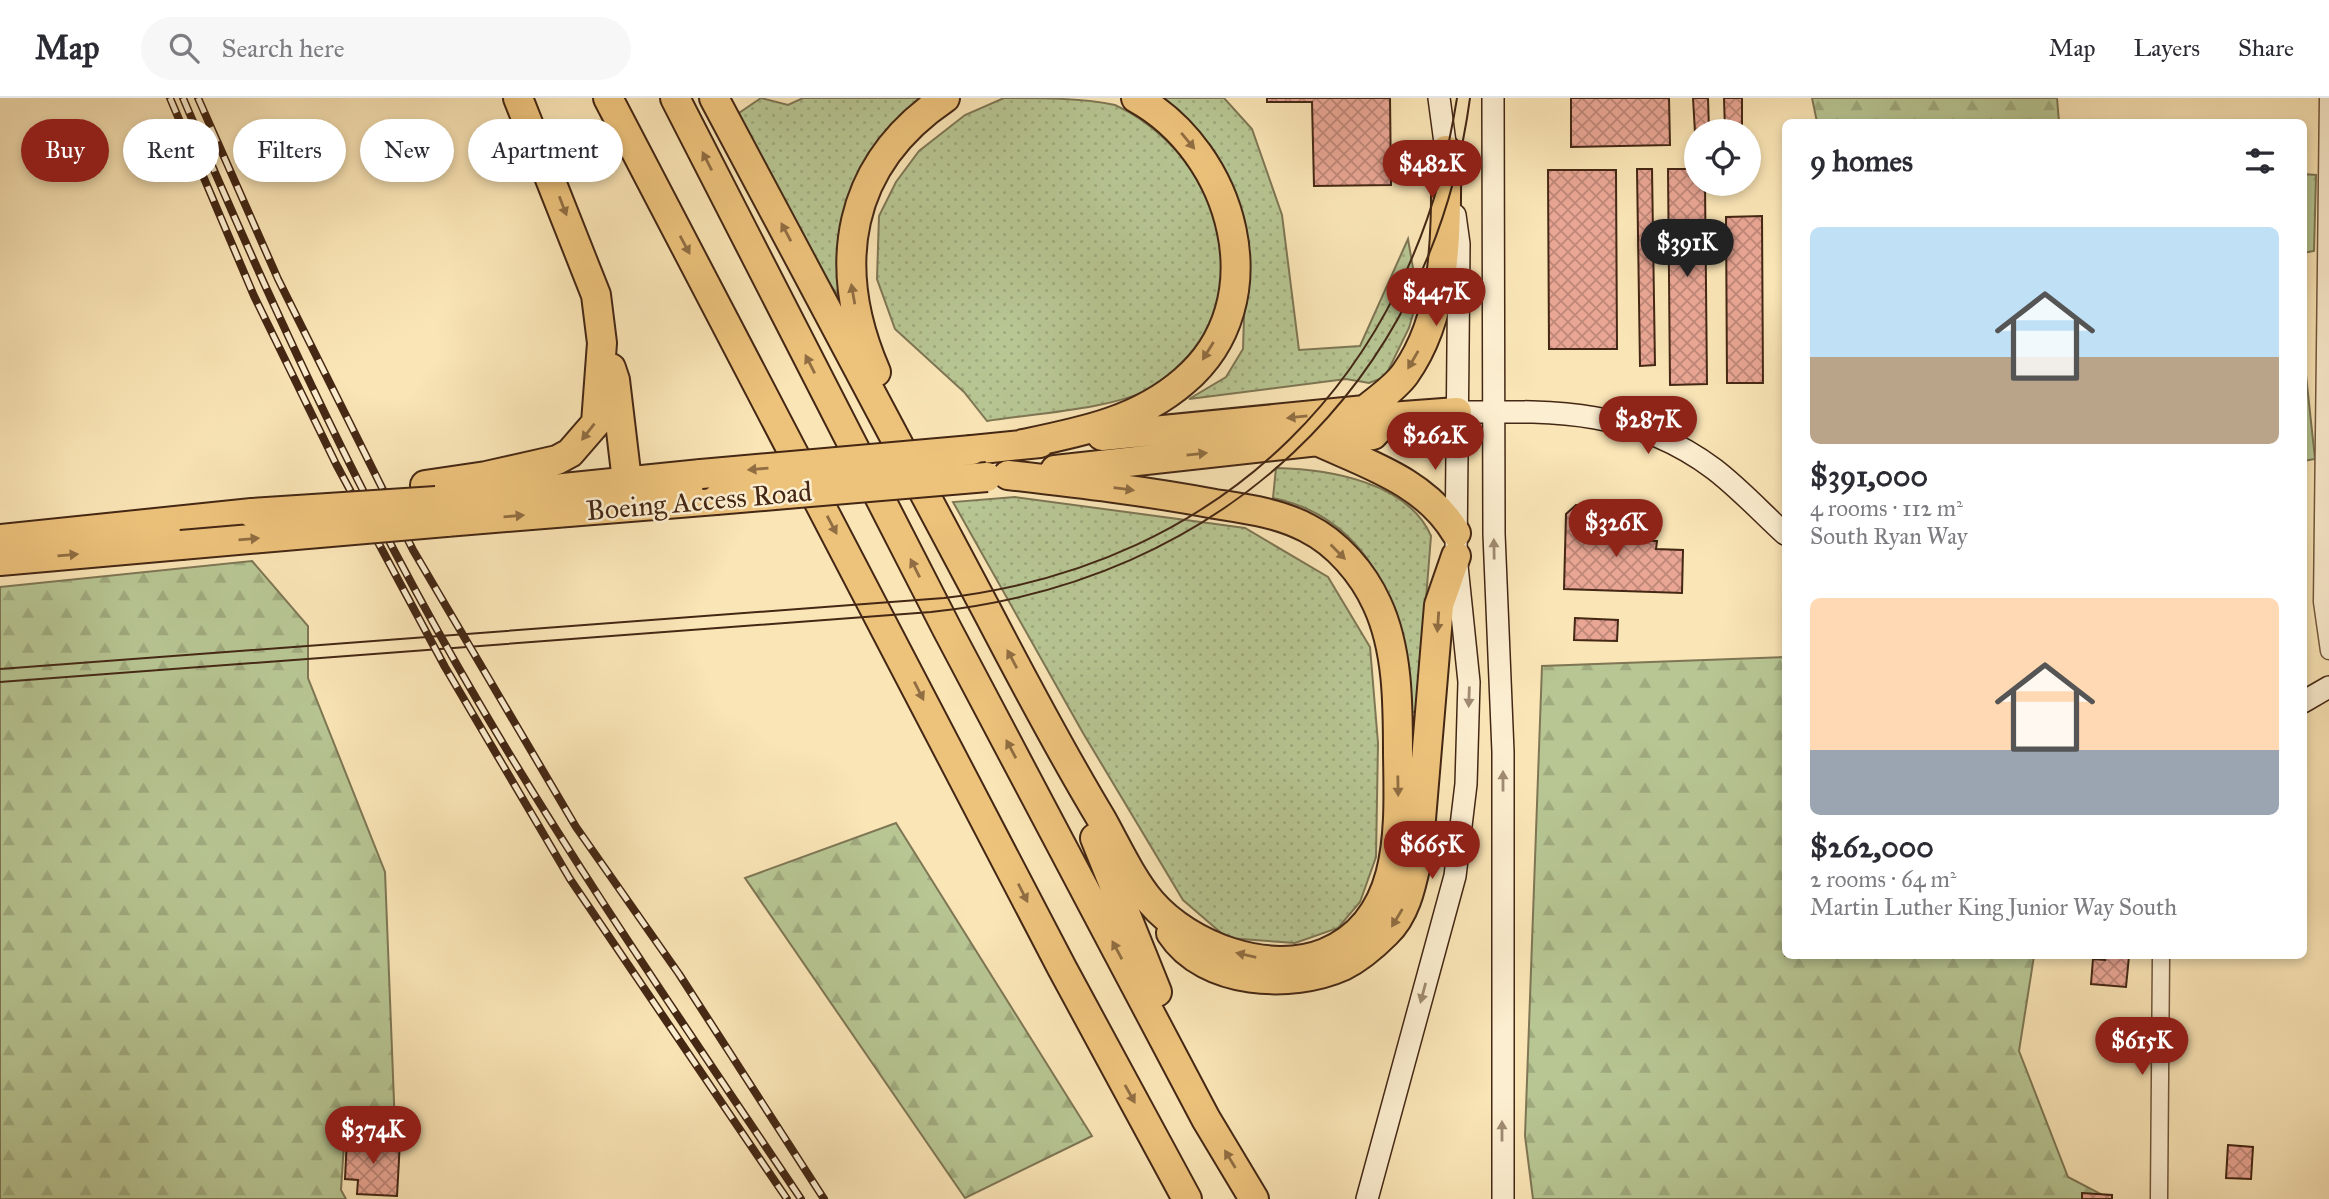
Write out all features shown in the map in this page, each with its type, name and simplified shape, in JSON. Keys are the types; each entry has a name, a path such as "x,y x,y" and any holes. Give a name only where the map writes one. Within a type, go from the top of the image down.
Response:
{"highway":[{"path":"435,503 486,476 556,460 570,453 596,423 602,343 596,295 518,98"},
{"path":"608,98 1062,968 1187,1199"},
{"path":"675,98 940,617 1206,1119 1254,1199"},
{"path":"714,98 1052,736 1151,902 1177,942 1205,964 1235,974 1262,978 1299,978 1336,968 1365,952 1388,932 1409,894 1418,855 1439,605 1456,545 1440,510 1403,481 1317,441"},
{"path":"945,98 918,116 877,163 856,215 850,259 856,310 869,356 947,535"},
{"path":"1023,444 1120,421 1166,395 1199,366 1225,323 1232,305 1233,232 1213,177 1184,135 1136,98"},
{"path":"1377,414 1403,376 1427,331 1446,238 1446,150"},
{"path":"602,343 615,380 628,481 657,504"},
{"name":"Boeing Access Road","path":"0,561 174,533 628,481 1377,414 1457,412"},
{"name":"Boeing Access Road","path":"0,539 174,533 253,513 435,503 657,504 998,476 1373,435 1377,414"},
{"path":"998,476 1149,492 1290,520 1325,539 1344,556 1368,588 1383,618 1394,673 1399,820 1397,848 1387,888 1366,925 1348,942 1319,956 1269,960 1215,947 1177,925 1151,902"},
{"path":"0,526 29,536"},
{"path":"1052,736 1111,876 1206,1119"}],"main road":[{"path":"1367,1199 1455,876 1466,784 1469,682 1456,545 1459,244 1439,98"},
{"path":"1493,98 1494,534 1497,666 1503,752 1503,1199"},
{"name":"Boeing Access Road","path":"1457,412 1560,411 1597,416 1652,434 1713,469 1782,531"},
{"path":"2307,700 2329,687"}],"street":[{"path":"2328,98 2322,602 2329,650"},
{"path":"2159,1199 2161,959"}],"green space":[{"path":"761,98 788,105 803,98 932,98 903,123 841,294 837,294 817,266 736,115"},
{"path":"1004,98 1046,98 1115,105 1141,119 1164,138 1201,186 1214,213 1222,242 1225,271 1221,301 1211,326 1195,350 1153,387 1118,401 1096,406 987,421 964,392 895,329 877,279 879,216 896,182 919,151 965,115"},
{"path":"1157,98 1224,98 1252,129 1282,215 1299,350 1360,346 1408,239 1418,297 1409,328 1385,377 1369,383 1346,379 1189,399 1226,377 1243,349 1246,253"},
{"path":"1812,98 2057,98 2059,119 1816,119"},
{"path":"2307,174 2316,175 2314,251 2307,252"},
{"path":"2307,384 2315,459 2307,460"},
{"path":"1276,468 1319,471 1364,482 1386,491 1420,518 1431,536 1417,712 1411,712 1403,643 1380,578 1361,551 1337,527 1308,509 1273,498"},
{"path":"1015,497 1245,528 1328,577 1370,647 1378,743 1376,857 1360,902 1338,928 1295,943 1227,938 1183,900 1083,733 953,502"},
{"path":"252,561 308,626 308,678 385,872 395,1127 345,1128 341,1190 346,1199 0,1199 0,587"},
{"path":"1782,657 1782,959 2034,959 2019,1051 2068,1177 2110,1199 1533,1199 1525,1136 1542,666"},
{"path":"896,823 1092,1136 965,1198 745,878"}],"building":[{"path":"1267,98 1390,98 1391,185 1314,186 1312,102 1267,102"},
{"path":"1571,98 1669,98 1670,145 1571,147"},
{"path":"1693,98 1708,98 1709,119 1694,119"},
{"path":"1724,98 1742,98 1742,119 1725,119"},
{"path":"1637,169 1652,169 1655,365 1640,366"},
{"path":"1668,169 1684,169 1684,196 1705,196 1707,384 1670,385"},
{"path":"1548,170 1616,170 1617,349 1549,349"},
{"path":"1762,216 1763,383 1727,383 1726,217"},
{"path":"1576,505 1592,505 1598,509 1603,520 1602,532 1626,533 1625,540 1657,541 1656,549 1683,550 1682,593 1564,589 1566,514"},
{"path":"1575,618 1618,620 1617,641 1574,640"},
{"path":"2093,959 2129,959 2126,987 2091,984"},
{"path":"347,1138 400,1141 397,1196 357,1194 358,1180 345,1179"},
{"path":"2228,1145 2253,1147 2251,1179 2226,1178"},
{"path":"2082,1193 2112,1195 2112,1199 2082,1199"}],"tram line":[{"path":"0,669 944,598 1045,578 1136,545 1218,498 1289,440 1350,369 1398,288 1434,198 1457,98"},
{"path":"0,682 931,612 1035,593 1131,560 1217,513 1294,452 1358,380 1410,296 1447,202 1470,98"}],"railway":[{"path":"170,98 254,296 336,464 445,667 570,879 787,1199"},
{"path":"183,98 311,385 418,596 538,801 801,1199"},
{"path":"198,98 278,279 413,550 576,827 679,974 824,1199"}]}
